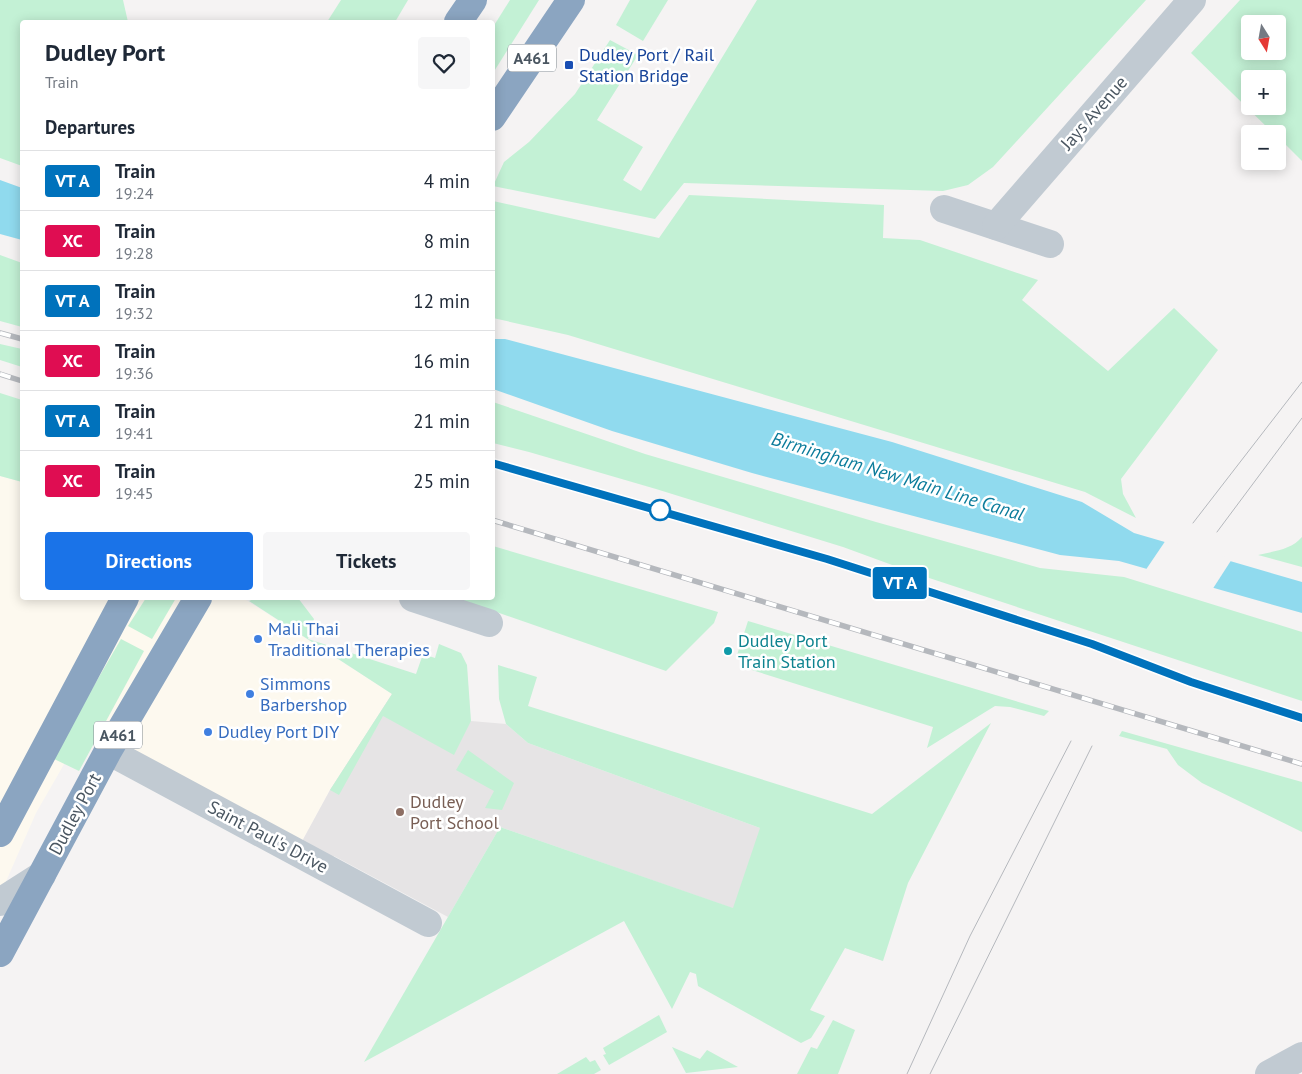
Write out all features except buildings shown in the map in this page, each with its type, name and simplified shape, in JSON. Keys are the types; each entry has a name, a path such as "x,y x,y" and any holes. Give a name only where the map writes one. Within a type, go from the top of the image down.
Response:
{"highway":[{"path":"459,20 473,0"},
{"name":"A461","path":"495,113 571,0"},
{"path":"0,833 124,600"},
{"name":"Dudley Port","path":"0,953 108,751 197,600"}],"street":[{"name":"Jays Avenue","path":"996,226 1192,0"},
{"path":"944,209 1050,244"},
{"path":"419,600 489,623"},
{"name":"Saint Paul's Drive","path":"108,751 428,923"},
{"path":"0,902 42,874"},
{"path":"1269,1074 1302,1056"}],"shaded area":[{"path":"0,476 20,481 20,600 246,600 392,694 330,790 300,845 86,726 36,813 0,895"},
{"name":"Dudley Port School","path":"392,694 471,721 506,724 528,743 760,828 883,961 500,827 448,917 334,856 331,862 300,845 330,790"}],"green space":[{"path":"0,0 123,0 128,20 20,20 20,165 0,158"},
{"path":"341,0 408,0 396,20 328,20"},
{"path":"510,0 539,0 495,70 495,24"},
{"path":"630,0 668,0 643,41 616,25"},
{"path":"757,0 1146,0 993,167 968,185 943,191 684,183 655,219 495,186 495,182 504,162 529,142 575,94 610,40 638,55 597,120 643,147 623,180 641,191"},
{"path":"1240,0 1302,0 1302,161 1286,145 1286,125 1265,125 1255,115 1286,115 1286,70 1241,70 1241,102 1191,53"},
{"path":"689,195 884,205 883,238 920,240 1038,280 1022,300 1108,371 1174,308 1218,350 1121,479 1123,494 1136,518 1085,492 568,335 495,318 495,201 659,238"},
{"path":"0,255 20,262 20,326 0,321"},
{"path":"0,344 20,349 20,366 0,360"},
{"path":"0,393 20,399 20,481 0,476"},
{"path":"495,403 645,454 876,522 1040,568 1124,577 1302,632 1302,701 914,573 843,547 529,452 495,444"},
{"path":"1302,537 1302,567 1258,555 1293,545"},
{"path":"495,547 718,612 714,623 666,671 462,600 495,600"},
{"path":"145,600 175,600 152,639 128,626"},
{"path":"300,600 314,619 308,639 416,674 423,654 435,658 439,644 461,653 467,665 471,721 454,755 383,716 339,795 330,790 392,694 249,601"},
{"path":"748,621 1049,711 1044,716 1010,707 995,706 927,748 933,727 752,670 755,661 737,655"},
{"path":"121,639 144,651 79,771 52,758"},
{"path":"498,665 537,677 528,706 872,814 991,723 908,883 883,961 845,948 810,1010 825,1016 811,1038 801,1043 698,986 696,974 690,972 672,1009 624,921 364,1062 500,827 733,908 760,828 528,743 506,724 499,699"},
{"path":"1122,731 1302,782 1302,832 1202,783 1178,765 1167,749 1119,736"},
{"path":"468,750 514,783 502,810 485,808 494,791 456,770"},
{"path":"659,1015 667,1032 609,1065 603,1055 606,1054 603,1048"},
{"path":"833,1020 855,1030 838,1074 797,1074 811,1047 817,1049"},
{"path":"672,1047 700,1059 707,1050 738,1067 686,1073"},
{"path":"586,1057 590,1062 595,1060 601,1070 594,1074 557,1074"}],"water":[{"path":"0,180 20,187 20,239 0,234"},
{"name":"Birmingham New Main Line Canal","path":"495,339 505,339 892,442 1082,502 1134,533 1302,582 1302,613 1119,561 1060,555 752,473 612,431 495,390"}],"pier":[{"path":"1166,540 1232,559 1212,590 1145,571"}],"tram line":[{"path":"1193,523 1302,382"},
{"path":"1217,532 1302,418"},
{"path":"907,1074 970,936 1071,741"},
{"path":"930,1074 1092,746"}],"railway":[{"path":"0,333 20,338"},
{"path":"0,374 20,380"},
{"path":"495,464 827,559 1092,645 1191,682 1302,718"},
{"path":"495,521 1302,764"}],"train":[{"path":"495,464 827,559 1092,644 1191,682 1302,718"}],"place":[{"name":"Dudley Port / Rail Station Bridge","path":"569,65"},
{"name":"Mali Thai Traditional Therapies","path":"258,639"},
{"name":"Dudley Port Train Station","path":"728,651"},
{"name":"Simmons Barbershop","path":"250,694"},
{"name":"Dudley Port DIY","path":"208,732"},
{"name":"Dudley Port School","path":"400,812"}]}
